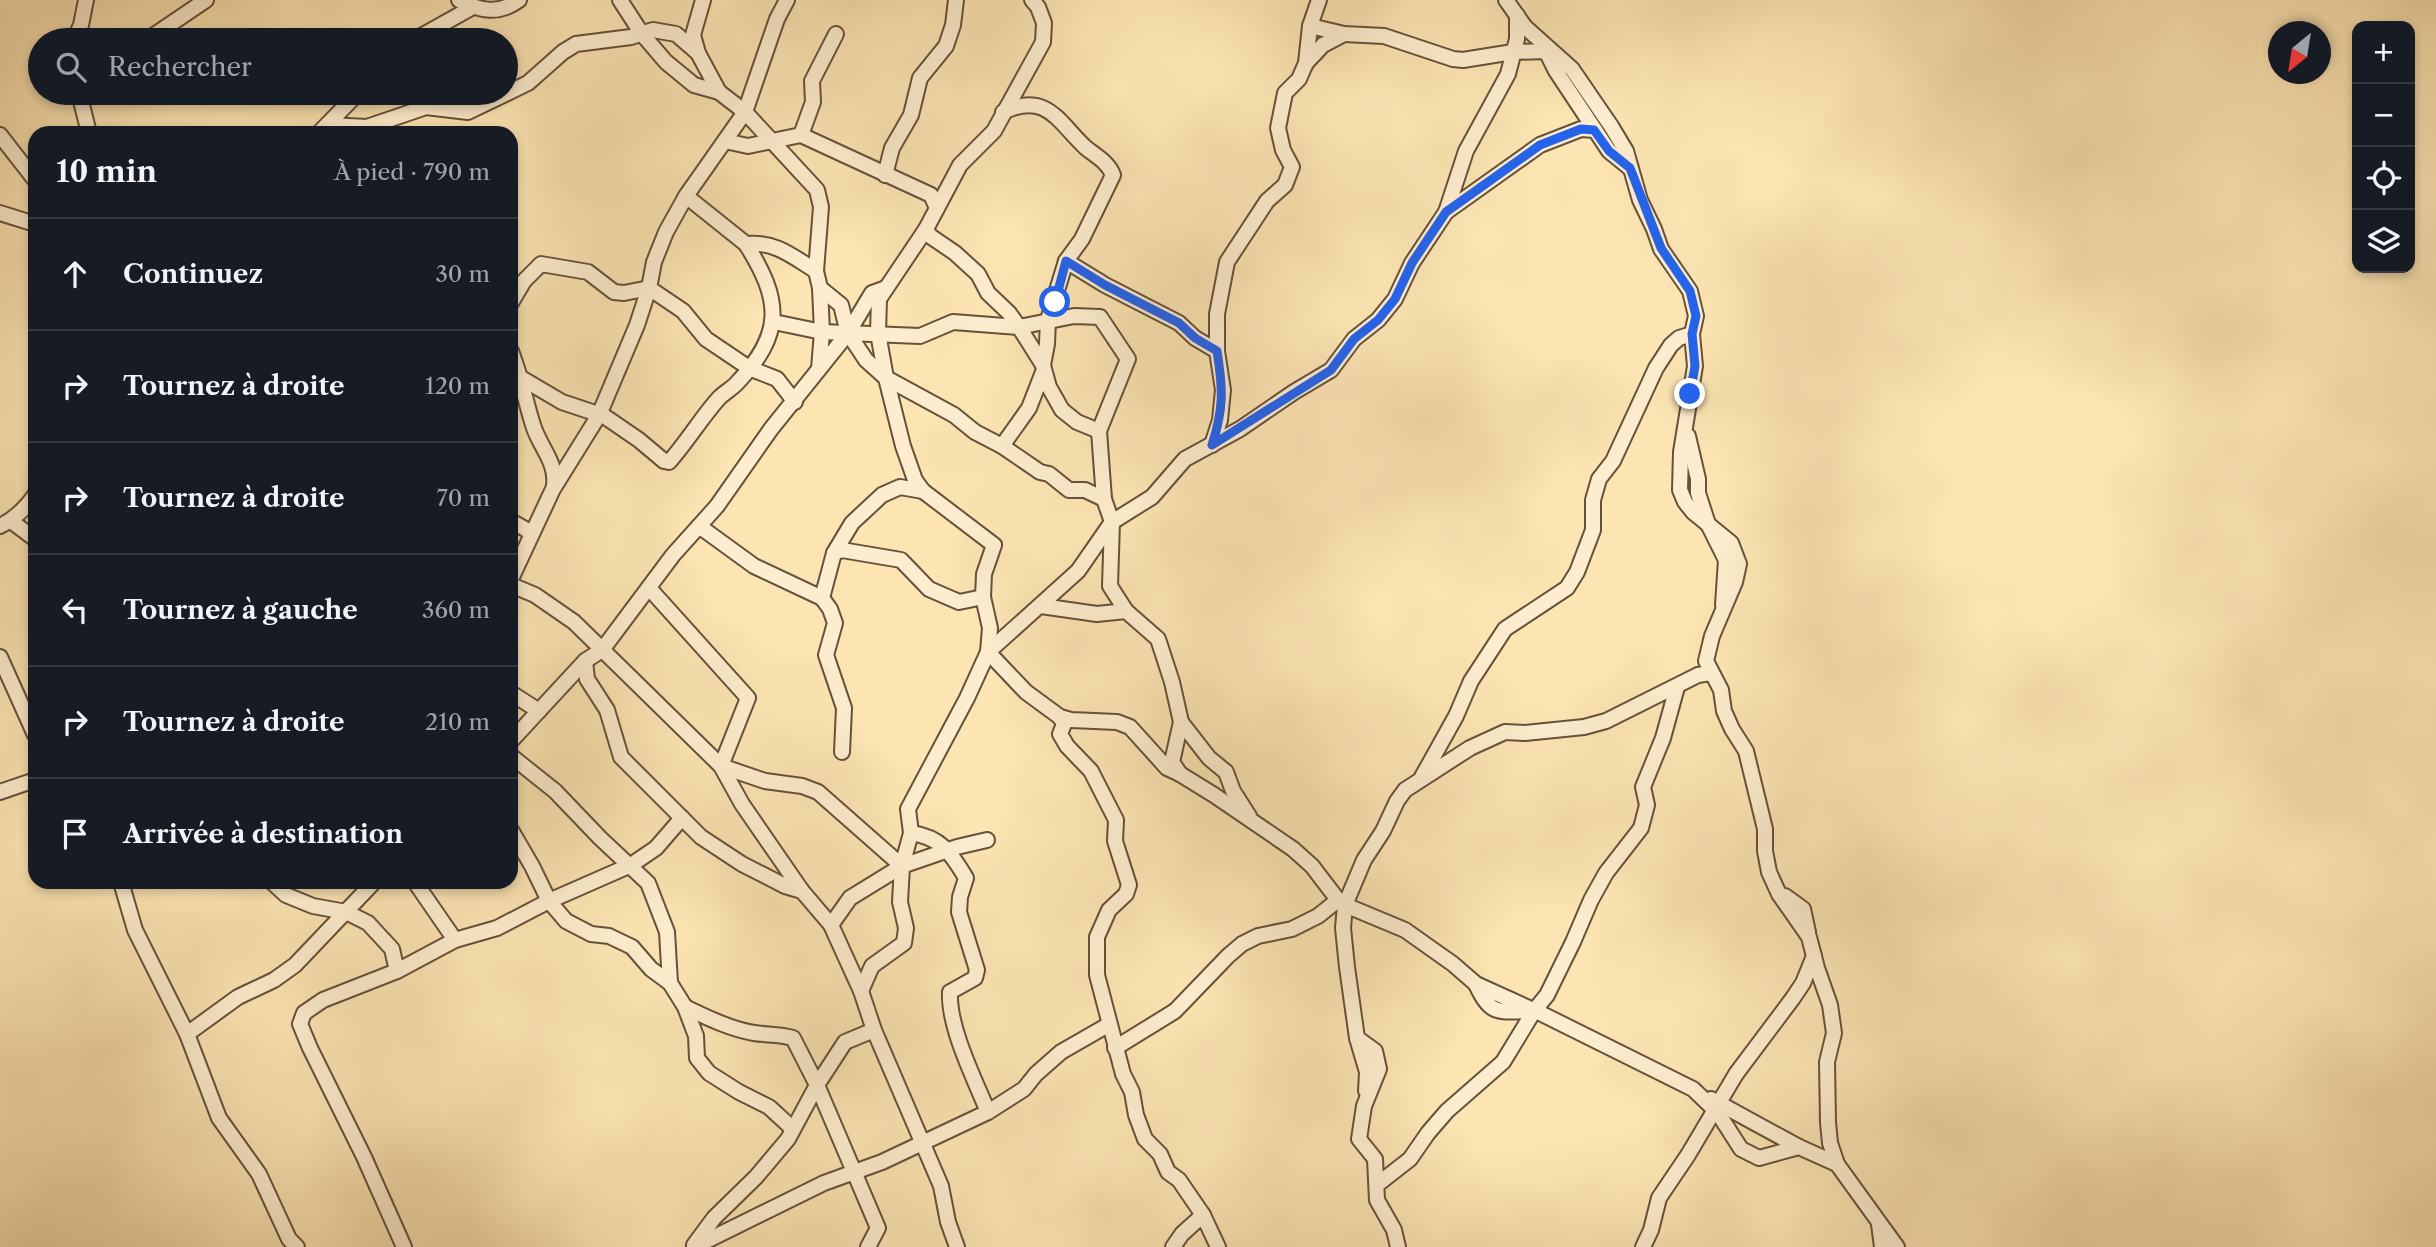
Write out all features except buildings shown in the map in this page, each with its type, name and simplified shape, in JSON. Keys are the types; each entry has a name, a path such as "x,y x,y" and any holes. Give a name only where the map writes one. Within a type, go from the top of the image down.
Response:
{"street":[{"path":"80,28 86,0"},
{"path":"165,28 206,0"},
{"path":"459,0 491,11 509,7 519,0"},
{"path":"620,0 642,34 666,62 694,85 719,92 745,112 817,190 821,207 816,271 820,288 822,332 819,369"},
{"path":"703,0 693,35 698,53 719,92"},
{"path":"518,564 553,489 599,415 637,325 658,252 686,196 745,112 777,19 787,0"},
{"path":"885,174 892,148 911,115 920,78 946,46 953,25 956,0"},
{"path":"861,991 872,966 904,943 906,928 900,902 902,866 911,833 908,809 967,698 988,652 990,628 983,597 984,574 994,545 923,491 915,480 903,446 886,378 878,333 879,299 926,229 960,165 994,131 1043,42 1044,23 1032,0"},
{"path":"1212,445 1220,420 1223,390 1217,351 1217,314 1227,262 1268,201 1285,185 1292,167 1283,150 1278,128 1285,93 1300,79 1306,63 1310,26 1319,0"},
{"path":"1506,0 1545,48 1572,69 1583,82 1626,151 1661,248 1690,291 1696,316 1692,334 1695,366 1681,452 1680,489 1685,502 1731,543 1739,564 1735,582 1712,636 1706,662 1721,690 1724,711 1732,729 1746,751 1765,829 1769,872 1779,894 1809,937 1830,1005 1834,1033 1827,1062 1830,1143 1837,1164 1897,1247"},
{"path":"435,28 473,7"},
{"path":"988,652 1078,571 1112,522 1152,496 1185,459 1331,370 1354,339 1378,320 1395,299 1412,263 1446,212 1466,150 1508,74 1517,39 1517,15"},
{"path":"1310,26 1344,34 1384,36 1463,60 1545,48"},
{"path":"518,88 528,83 576,44 653,30 676,34 698,53"},
{"path":"800,135 813,102 811,81 836,34"},
{"path":"1306,63 1322,45 1344,34"},
{"path":"1545,48 1556,71 1594,130 1609,151 1630,168"},
{"path":"1002,446 1029,408 1043,369 1048,320 1066,261 1083,239 1112,175 1110,167 1085,147 1061,120 1041,107 1021,104 1003,112"},
{"path":"82,105 87,126"},
{"path":"327,126 347,105"},
{"path":"370,126 426,107 468,112 482,105"},
{"path":"1446,212 1540,145 1581,129 1594,130"},
{"path":"0,135 28,171"},
{"path":"725,141 748,146 800,135 930,195 937,208"},
{"path":"518,376 562,402 599,415 669,462 721,396 736,384 749,368 762,349 774,322 771,293 764,273 746,244 686,196"},
{"path":"0,213 28,222"},
{"path":"926,229 930,236 956,253 978,274 988,293 1009,313 1043,369 1062,410 1077,422 1099,431"},
{"path":"746,244 762,243 782,250 816,271"},
{"path":"1066,261 1105,285 1179,323 1195,338 1217,351"},
{"path":"518,291 541,264 588,272 614,292 624,293 649,288 683,311 706,339 749,368 777,379 795,402"},
{"path":"820,288 841,305 848,333 866,360 886,378 954,415 975,432 1002,446 1040,472 1049,474 1069,490 1085,490 1104,499"},
{"path":"518,734 585,661 602,650 673,555 717,506 771,429 848,333 872,293 886,288"},
{"path":"774,322 822,332 920,336 953,322 1019,327 1074,316 1100,317 1128,359 1099,431 1104,499 1112,522 1110,586 1126,611 1158,639 1181,722 1209,758 1226,772 1233,790 1251,820"},
{"path":"1419,781 1456,716 1471,681 1505,629 1567,588 1577,572 1593,530 1593,500 1599,479 1613,461 1656,368 1671,345 1679,338 1692,334"},
{"path":"518,381 533,426 556,471 553,489"},
{"path":"822,598 834,553 852,523 882,495 900,487 923,491"},
{"path":"28,505 6,523 28,535"},
{"path":"518,525 532,533"},
{"path":"699,526 754,566 822,598 830,609 835,623 826,655 844,708 842,752"},
{"path":"834,553 842,550 901,560 929,589 959,602 983,597"},
{"path":"518,588 535,595 575,622 721,766 743,804 802,891 831,925 941,1186 948,1222 957,1247"},
{"path":"649,589 748,698 721,766"},
{"path":"1041,606 1097,614 1126,611"},
{"path":"988,652 1026,692 1060,717 1117,722 1130,727 1167,768 1251,820 1312,866 1342,903 1405,930 1476,984 1693,1089 1717,1106 1837,1164"},
{"path":"0,657 28,719"},
{"path":"585,661 587,679 607,710 621,757 701,837 742,864 785,886 802,891"},
{"path":"1398,1247 1394,1230 1377,1200 1375,1159 1359,1139 1364,1106 1379,1069 1375,1051 1357,1038 1342,903 1364,860 1390,820 1405,789 1470,748 1504,732 1525,733 1584,727 1606,721 1698,675 1711,673"},
{"path":"1378,1184 1410,1159 1447,1111 1503,1062 1534,1010 1547,995 1606,873 1641,828 1647,806 1643,787 1663,738 1677,687"},
{"path":"518,698 539,711"},
{"path":"1060,717 1064,724 1060,734 1067,746 1091,771 1116,820 1115,841 1129,885 1126,894 1109,910 1097,937 1097,975 1122,1074 1132,1092 1136,1115 1145,1139 1160,1154 1168,1172 1179,1180 1203,1215 1218,1247"},
{"path":"1180,774 1172,762 1181,722"},
{"path":"518,762 555,791 648,883 667,932 670,984"},
{"path":"721,766 765,781 802,786 818,792 902,866"},
{"path":"0,792 28,782"},
{"path":"404,1247 300,1024 304,1013 323,1000 397,971 455,940 497,928 631,865 656,848 682,818"},
{"path":"911,833 927,835 949,850 966,878 959,912 976,970 975,978 950,992 950,1001 960,1041 988,1112"},
{"path":"831,925 850,898 902,866 987,840"},
{"path":"518,842 550,901 566,921 591,934 609,936 632,947 651,969 670,984 685,1007 696,1036 697,1058 709,1073 769,1107 793,1129"},
{"path":"123,889 135,930 187,1034 219,1118 260,1174 289,1239 297,1247"},
{"path":"280,889 286,895 313,906 346,912 368,923 392,949 397,971"},
{"path":"187,1034 239,997 274,980 295,964 367,889"},
{"path":"420,889 455,940"},
{"path":"1115,1048 1175,1012 1242,944 1258,936 1292,929 1342,903"},
{"path":"1643,1247 1659,1198 1735,1074 1803,983 1814,956"},
{"path":"685,1007 705,1017 754,1033 793,1038 817,1085 878,1228 868,1247"},
{"path":"693,1247 855,1170 882,1162 988,1112 1024,1089 1036,1074 1061,1052 1108,1025"},
{"path":"693,1247 714,1218 756,1177 788,1139 817,1085 845,1042 874,1030"},
{"path":"1717,1106 1741,1149 1759,1158 1799,1147"},
{"path":"1173,1247 1182,1234 1203,1215"},
{"path":"1879,1223 1882,1247"}],"route":[{"path":"1055,302 1066,261 1105,285 1179,323 1195,338 1217,351 1223,390 1220,420 1212,445 1331,370 1354,339 1378,320 1395,299 1412,263 1446,212 1540,145 1581,129 1594,130 1609,151 1630,168 1640,200 1661,248 1690,291 1696,316 1692,334 1695,366 1690,394"}]}
